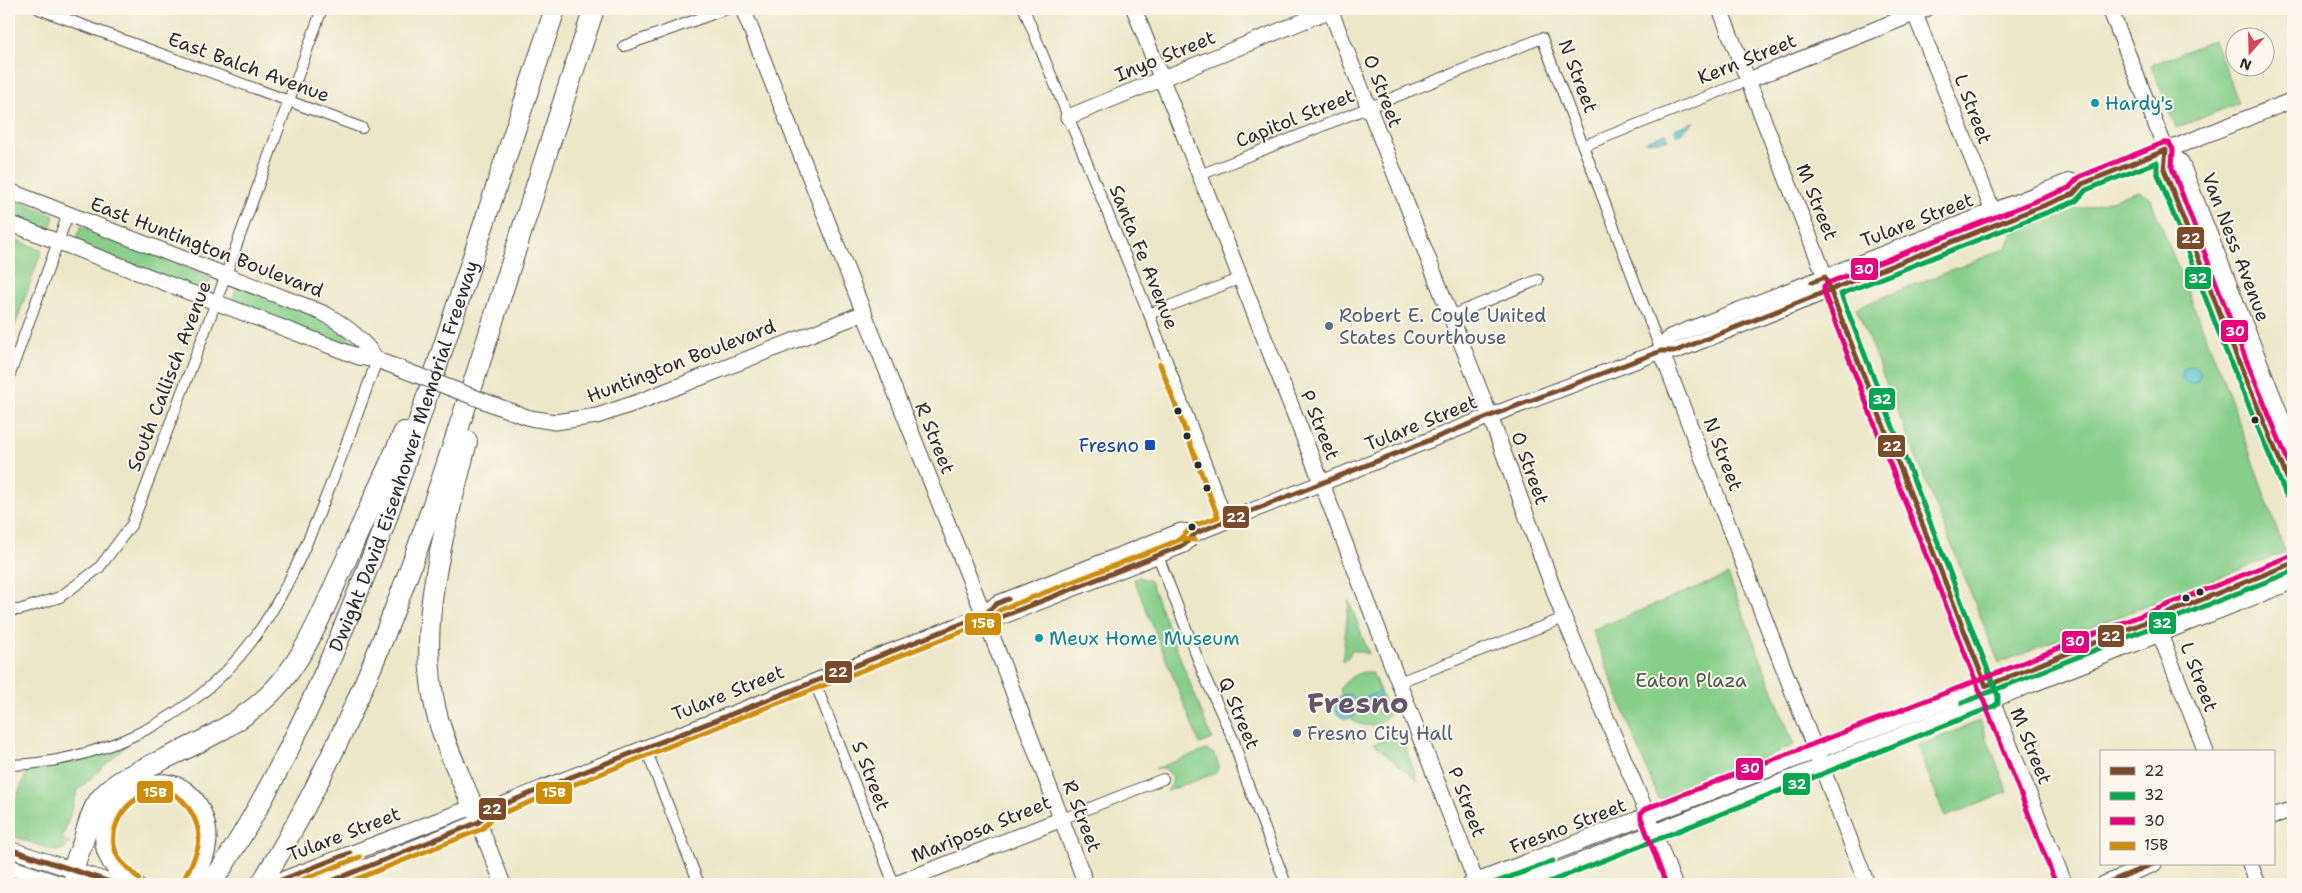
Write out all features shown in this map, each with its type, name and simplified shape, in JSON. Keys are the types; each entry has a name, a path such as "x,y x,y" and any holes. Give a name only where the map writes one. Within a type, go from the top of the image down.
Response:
{"highway":[{"name":"Dwight David Eisenhower Memorial Freeway","path":"212,884 232,853 295,735 352,609 384,526 451,328 555,9"},
{"name":"Dwight David Eisenhower Memorial Freeway","path":"260,884 334,750 371,672 403,592 441,483 594,9"},
{"path":"480,813 436,712 429,658 429,615 435,577 503,288"},
{"path":"70,880 93,812 100,799 110,789 126,778 212,735 241,718 260,704 295,663 324,610 451,328"},
{"path":"134,884 117,870 109,856 106,843 106,828 112,812 122,798 138,788 159,784 177,788 184,792 198,805 204,819 207,830 207,847 190,884"}],"main road":[{"name":"R Street","path":"744,9 984,615 1086,884"},
{"name":"P Street","path":"1134,9 1322,483 1475,884"},
{"name":"Inyo Street","path":"1068,117 1331,9"},
{"name":"O Street","path":"1331,9 1368,108 1490,416 1564,618 1655,832 1674,884"},
{"name":"M Street","path":"1720,9 2064,884"},
{"name":"Van Ness Avenue","path":"2110,9 2166,150 2164,169 2245,378 2293,492"},
{"name":"Kern Street","path":"1749,80 1918,10"},
{"name":"L Street","path":"1918,10 1995,217"},
{"name":"Tulare Street","path":"984,615 1002,617 1158,556 1184,545 1196,534 1490,416 1661,351 1670,337 1828,283 1995,217 2070,181 2082,184 2293,100"},
{"name":"Van Ness Avenue","path":"2166,150 2181,162 2293,447"},
{"name":"East Huntington Boulevard","path":"9,191 323,313 341,323 367,344 377,360"},
{"path":"9,223 359,357 377,360"},
{"path":"2185,223 2207,254 2214,272 2222,278 2228,279"},
{"name":"Huntington Boulevard","path":"377,360 530,418 555,422 582,420 604,414 864,313"},
{"name":"N Street","path":"1661,351 1867,884"},
{"name":"Tulare Street","path":"329,883 480,813 814,680 984,615 996,604 1181,531 1196,534"},
{"name":"Fresno Street","path":"1475,884 1648,816 1818,759 1988,693 2132,626 2293,564"},
{"name":"Fresno Street","path":"1988,693 2062,673 2293,581"},
{"name":"L Street","path":"2153,618 2205,750"},
{"path":"2062,673 2078,660 2129,638 2132,626"},
{"name":"Fresno Street","path":"1524,884 1655,832 1818,759"},
{"path":"2274,816 2293,809"},
{"name":"Tulare Street","path":"271,884 318,865 480,813"},
{"path":"480,813 503,884"},
{"name":"Mariposa Street","path":"895,884 1062,819"},
{"path":"9,849 70,880"},
{"path":"9,855 38,884"},
{"path":"2104,884 2149,866"},
{"path":"2251,866 2258,884"},
{"path":"9,867 24,872 70,880 116,884"}],"street":[{"name":"East Balch Avenue","path":"39,9 362,128"},
{"name":"South Callisch Avenue","path":"9,610 19,610 60,597 99,568 132,524 216,302 322,9"},
{"path":"624,46 726,9"},
{"name":"Santa Fe Avenue","path":"1024,9 1149,314 1228,521"},
{"name":"Capitol Street","path":"1200,175 1542,38"},
{"name":"N Street","path":"1542,38 1661,351"},
{"name":"Kern Street","path":"1583,146 1749,80"},
{"path":"9,378 68,214"},
{"path":"1149,314 1241,278"},
{"path":"1450,316 1538,280"},
{"path":"9,764 57,760 91,753 120,742 174,714 224,673 256,637 287,587 329,489 377,360"},
{"name":"Q Street","path":"1158,556 1204,675 1234,741 1245,777 1286,884"},
{"path":"1399,682 1564,618"},
{"name":"S Street","path":"814,680 895,884"},
{"path":"645,747 699,884"},
{"name":"Mariposa Street","path":"1062,819 1163,779"}],"green space":[{"path":"2214,40 2224,65 2224,78 2229,78 2239,103 2176,128 2151,65"},
{"path":"2139,191 2150,198 2225,383 2285,552 1999,663 1856,308 2007,248 2014,227 2063,208 2085,208"},
{"path":"9,196 54,216 50,229 9,218"},
{"path":"81,226 211,276 207,289 204,292 77,243 76,239"},
{"path":"9,237 42,250 9,342"},
{"path":"237,286 327,319 364,351 232,302"},
{"name":"Eaton Plaza","path":"1728,575 1794,745 1659,800 1592,630"},
{"path":"1139,577 1150,581 1212,739 1200,744 1134,579"},
{"path":"1349,601 1369,654 1352,650 1347,659 1342,662"},
{"path":"1363,672 1372,672 1380,691 1359,701 1345,694 1342,695 1340,690 1347,681 1352,676"},
{"path":"1382,696 1389,715 1381,722 1373,725 1354,722 1352,718 1358,713 1360,703"},
{"path":"1980,721 2008,792 1945,817 1917,746"},
{"path":"1399,731 1418,781 1374,744 1390,738"},
{"path":"127,745 78,790 62,839 71,843 64,849 56,851 9,835 9,807 11,799 16,798 28,770 83,760"},
{"path":"1206,750 1214,754 1219,766 1216,773 1167,791 1172,784 1173,777 1164,768 1155,769"}],"water":[{"path":"1694,122 1677,136 1674,129"},
{"path":"1665,133 1668,140 1645,142"},
{"path":"2187,366 2195,366 2200,371 2198,382 2187,384 2182,379 2182,371"},
{"path":"1380,691 1382,696 1360,703 1360,709 1354,717 1344,718 1335,710 1335,705 1340,696 1350,694 1359,701"}],"transit line":[{"name":"30","path":"2056,884 1852,367 1824,293 1824,286 2069,188 2079,177 2163,143 2169,143 2173,149 2172,168 2238,340 2293,473"},
{"name":"22","path":"984,615 1001,617 1184,545 1196,533 1490,416 1661,351 1676,351 2073,194 2082,184 2166,150 2164,169 2231,343 2293,492"},
{"name":"32","path":"1544,884 1998,703 1998,696 1841,294 2076,201 2086,190 2157,162 2157,172 2224,346 2286,495"},
{"name":"22","path":"1812,282 1825,277 1986,686 2293,563"},
{"name":"15B","path":"1160,364 1218,517 1193,526 1180,539 1171,543"},
{"name":"15B","path":"344,884 482,829 493,817 732,721 987,622 1000,610 1182,539 1195,540"},
{"name":"30","path":"1666,884 1641,818 1641,813 1645,809 2002,671 2290,556"},
{"name":"32","path":"1962,703 2293,571"},
{"name":"22","path":"324,884 479,822 488,811 543,788 984,615 996,604 1008,599"},
{"name":"15B","path":"139,879 118,857 114,845 117,822 131,803 141,796 153,792 165,792 175,795 183,801 193,816 199,834 197,852 183,880"},
{"name":"22","path":"9,849 116,884"},
{"name":"22","path":"271,884 350,853"},
{"name":"15B","path":"291,884 360,857"},
{"name":"32","path":"1491,884 1553,861"},
{"name":"22","path":"2104,884 2148,866"}],"place":[{"name":"Hardy's","path":"2095,103"},
{"name":"Robert E. Coyle United States Courthouse","path":"1329,326"},
{"name":"Fresno","path":"1150,445"},
{"name":"Meux Home Museum","path":"1039,638"},
{"name":"Fresno City Hall","path":"1297,733"}],"district":[{"name":"Fresno","path":"1358,702"}]}
